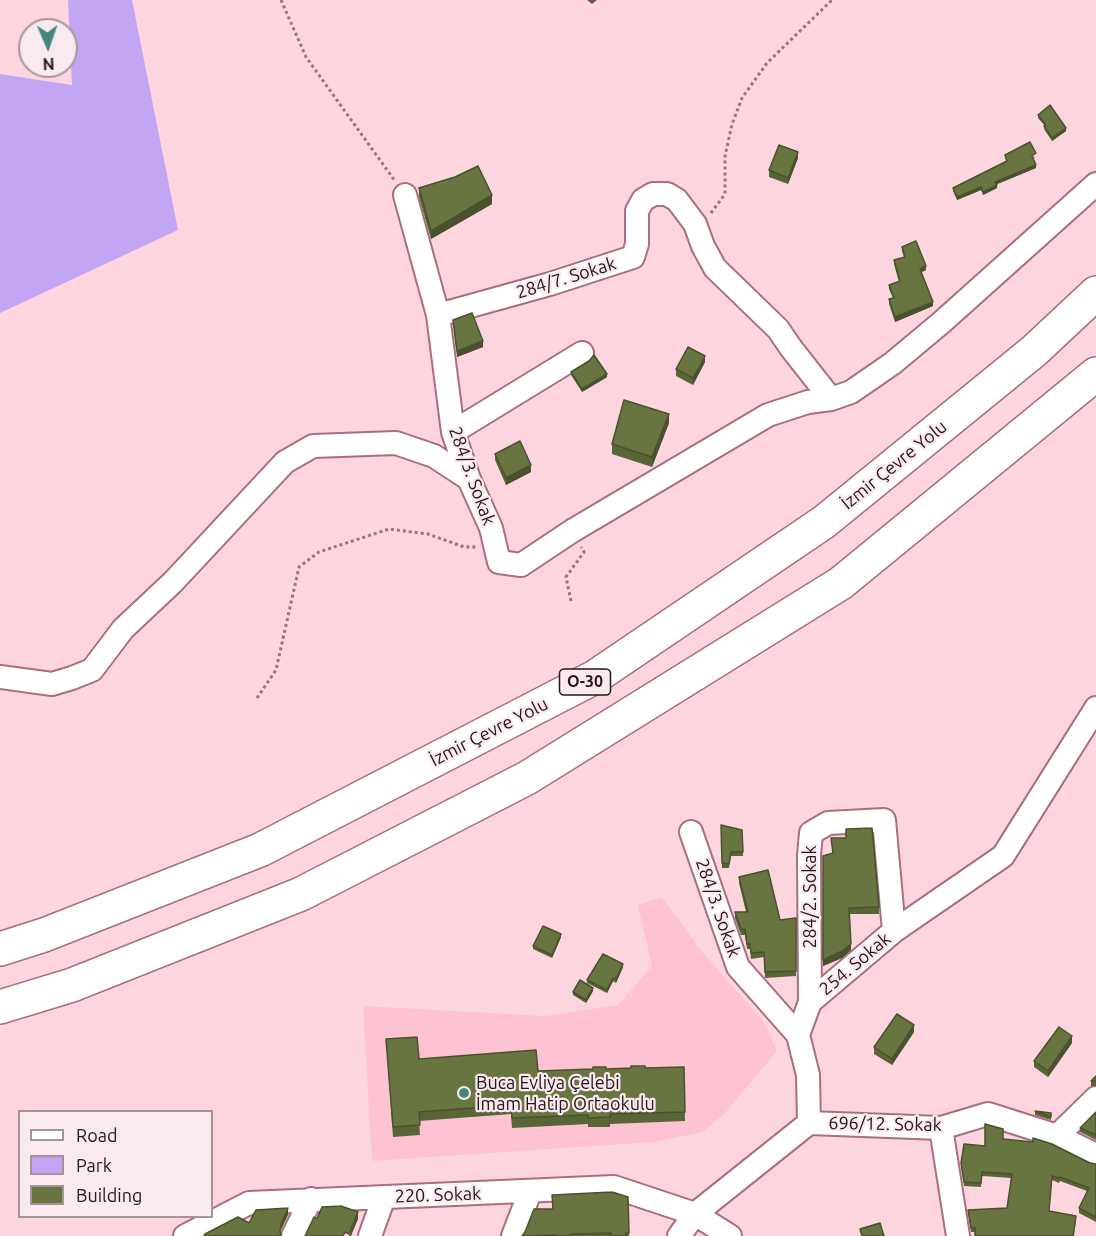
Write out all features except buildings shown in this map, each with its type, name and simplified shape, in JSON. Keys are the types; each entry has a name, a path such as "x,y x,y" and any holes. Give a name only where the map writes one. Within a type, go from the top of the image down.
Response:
{"highway":[{"name":"İzmir Çevre Yolu","path":"0,949 44,936 260,850 595,677 824,522 1034,351 1096,293"},
{"name":"O-30","path":"0,1007 72,985 301,894 527,778 841,583 1096,374"}],"street":[{"path":"572,531 768,416 808,402 831,399 851,392 893,363 942,322 1096,184"},
{"name":"284/7. Sokak","path":"438,315 550,284 633,257 637,244 637,211 643,200 654,194 667,194 677,200 695,224 703,246 715,268 778,329 831,399"},
{"name":"284/3. Sokak","path":"405,195 438,315 453,432 469,479 491,528 499,562 521,565 572,531"},
{"path":"453,432 582,352"},
{"path":"0,677 52,684 92,670 123,630 173,582 285,462 313,446 396,443 434,456 469,479"},
{"name":"254. Sokak","path":"798,1035 810,1002 894,931 1003,856 1096,708"},
{"name":"284/2. Sokak","path":"810,1002 809,855 811,833 828,823 884,820 894,931"},
{"name":"284/3. Sokak","path":"691,832 738,967 798,1035"},
{"path":"679,1236 695,1214 809,1123 808,1075 798,1035"},
{"path":"1057,1136 1096,1098"},
{"name":"696/12. Sokak","path":"809,1123 941,1128 988,1114 1057,1136 1096,1155"},
{"path":"941,1128 958,1236"},
{"name":"220. Sokak","path":"185,1236 249,1203 614,1187 695,1214 730,1236"},
{"path":"513,1236 530,1192"},
{"path":"370,1236 384,1197"},
{"path":"293,1236 311,1199"}],"path":[{"path":"281,0 306,57 405,195"},
{"path":"695,224 709,215 725,194 725,156 732,124 742,98 767,63 832,0"},
{"path":"257,698 276,670 299,567 319,552 389,529 428,534 464,547 496,546"},
{"path":"571,601 566,577 584,552 572,531"}],"shaded area":[{"path":"662,897 700,949 763,1021 777,1051 725,1113 703,1132 654,1142 372,1161 363,1006 545,1016 618,1005 652,966 638,905"}],"green space":[{"path":"68,0 132,0 178,230 0,313 0,74 72,85 72,78 78,78 78,18 69,18"}],"place":[{"name":"Buca Evliya Çelebi İmam Hatip Ortaokulu","path":"464,1093"}]}
